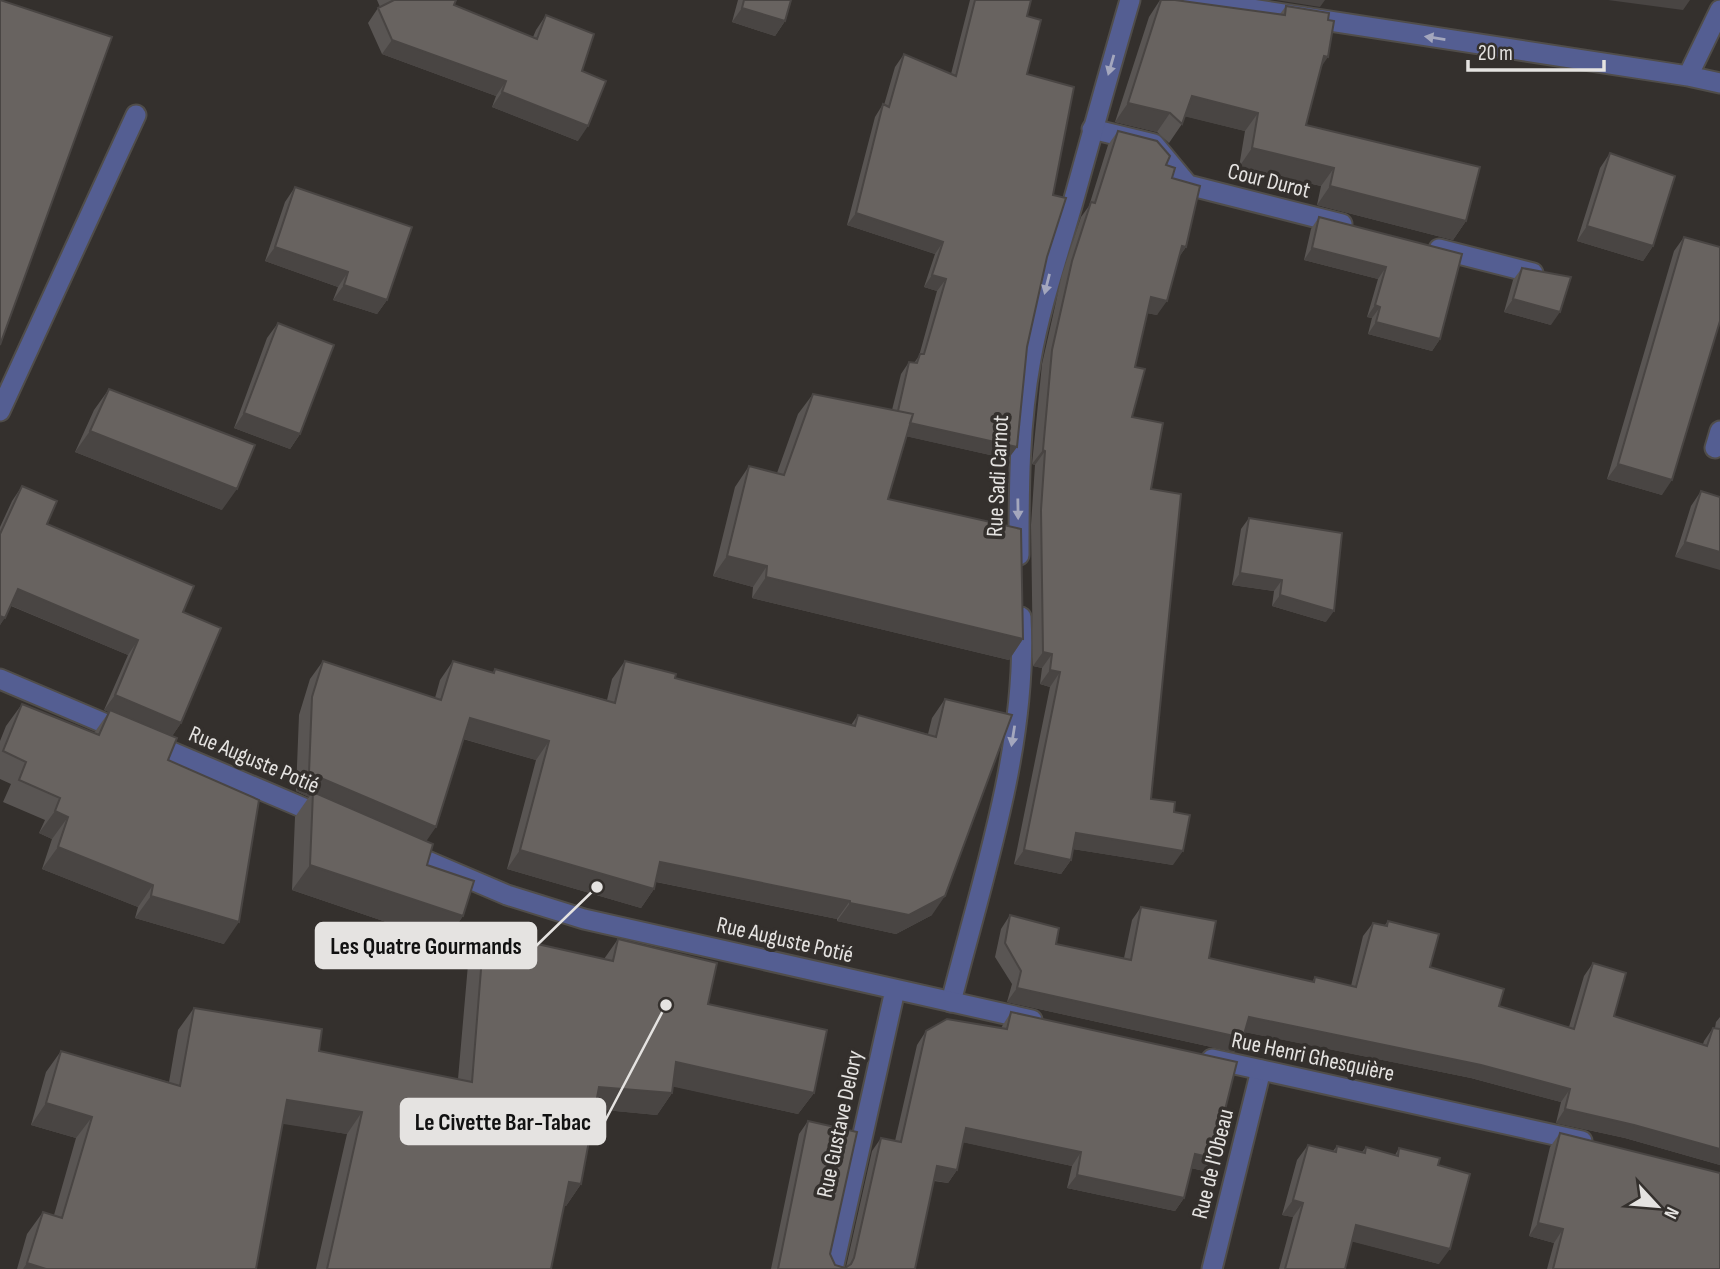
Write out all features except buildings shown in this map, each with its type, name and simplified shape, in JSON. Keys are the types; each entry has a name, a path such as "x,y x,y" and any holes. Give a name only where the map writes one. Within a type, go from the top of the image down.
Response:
{"street":[{"name":"Rue Sadi Carnot","path":"1019,571 1018,487 1030,362 1050,272 1075,196 1130,0"},
{"path":"1193,0 1720,83"},
{"path":"1688,76 1720,10"},
{"path":"0,411 135,116"},
{"name":"Cour Durot","path":"1092,129 1154,144 1188,185 1360,229"},
{"path":"1427,246 1533,273"},
{"path":"951,1002 1008,769 1021,666 1019,596"},
{"name":"Rue Auguste Potié","path":"0,679 346,826"},
{"name":"Rue Auguste Potié","path":"383,842 507,895 573,916 895,990"},
{"path":"895,990 1048,1023"},
{"name":"Rue Gustave Delory","path":"833,1269 895,990"},
{"name":"Rue Henri Ghesquière","path":"1194,1056 1597,1144"},
{"name":"Rue de l'Obeau","path":"1212,1269 1261,1070"}],"place":[{"name":"Les Quatre Gourmands","path":"597,887"},
{"name":"Le Civette Bar-Tabac","path":"666,1005"}]}
